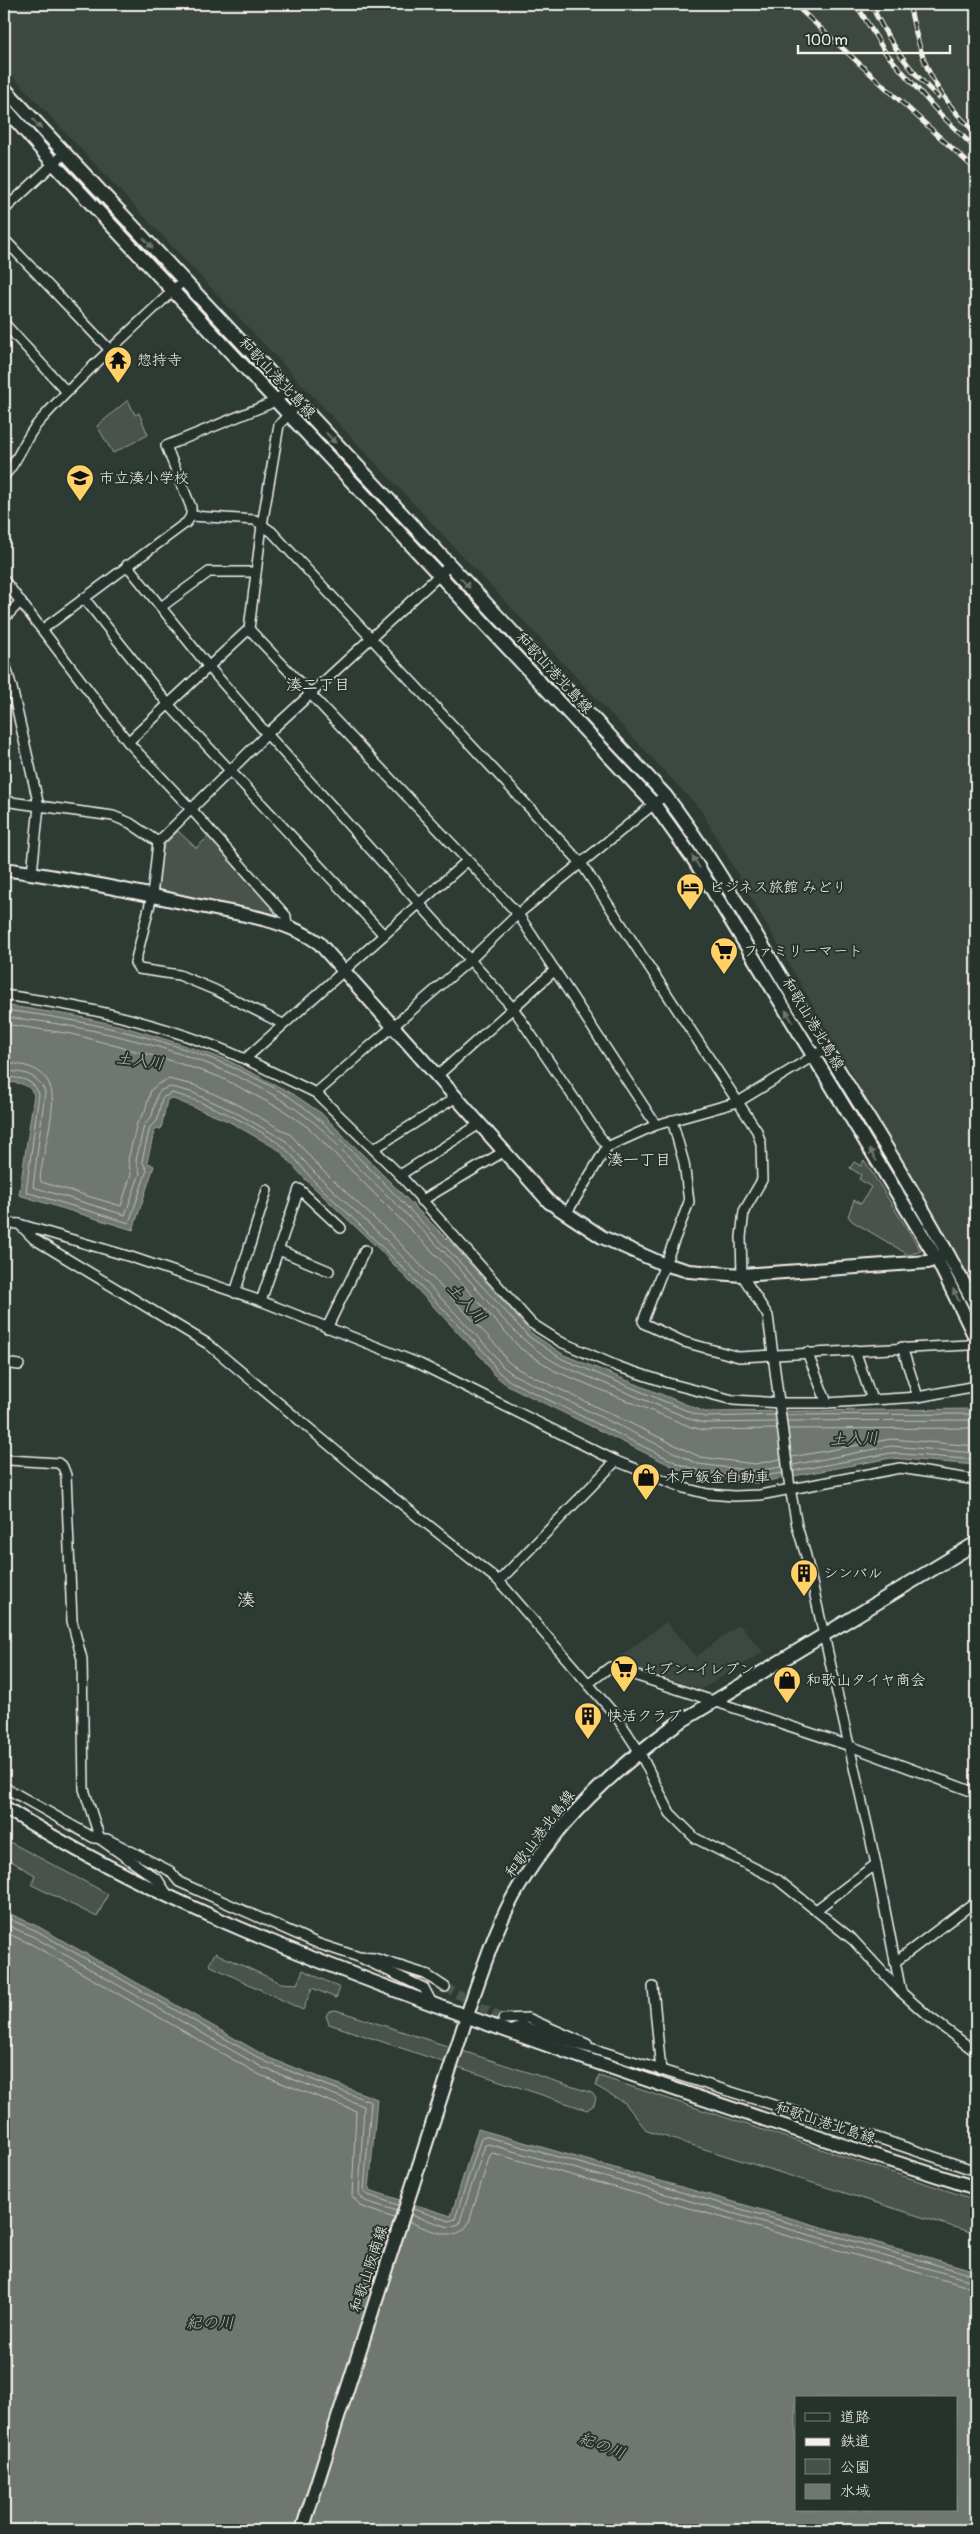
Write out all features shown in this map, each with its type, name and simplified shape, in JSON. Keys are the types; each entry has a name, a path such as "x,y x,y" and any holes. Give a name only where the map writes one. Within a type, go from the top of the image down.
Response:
{"main road":[{"name":"和歌山港北島線","path":"4,88 664,795 705,851 825,1049 942,1256 976,1341"},
{"name":"和歌山港北島線","path":"4,107 54,164 654,804 694,860 813,1056 976,1307"},
{"path":"4,870 32,873 152,896 269,921 306,935 318,943 394,1027 478,1125 549,1202 602,1237 663,1264 689,1271 742,1274 928,1262 942,1256"},
{"name":"和歌山港北島線","path":"976,1543 675,1725 639,1751 591,1794 542,1852 520,1886 494,1938 467,2018 733,2111 976,2188"},
{"path":"4,1807 106,1867 168,1896 328,1967 467,2018"},
{"name":"和歌山阪南線","path":"302,2530 467,2018"}],"street":[{"path":"4,210 64,154"},
{"path":"4,239 109,349"},
{"path":"4,476 11,469 37,424 109,349 183,281"},
{"path":"4,323 67,392"},
{"path":"43,629 187,522 191,516 191,506 166,446 275,400 287,392"},
{"path":"128,742 249,628 262,525 279,426 298,404"},
{"path":"4,462 11,469"},
{"path":"191,516 255,520 272,532 581,863 757,1131 761,1144 762,1180 744,1212 741,1237 742,1274 768,1316 771,1354 790,1485 876,1864 901,1992"},
{"path":"127,565 208,666 421,902 513,1008 607,1147"},
{"path":"283,1024 233,998 179,975 139,969 135,963 152,896 158,842 268,734 449,566"},
{"path":"161,607 209,572 256,572"},
{"path":"4,580 128,742 192,810 286,916 287,928"},
{"path":"84,598 168,704 384,935"},
{"path":"4,619 21,601"},
{"path":"249,628 518,914 656,1125"},
{"path":"4,660 39,806 32,873"},
{"path":"316,1093 471,959 518,914 664,795"},
{"path":"4,801 113,816 130,823 158,842"},
{"path":"245,1059 468,860"},
{"path":"436,1077 555,970"},
{"path":"4,995 86,1008 191,1036 316,1093 400,1174 421,1201 531,1323 561,1342 618,1367 668,1384 733,1400 780,1406 918,1397 976,1386"},
{"path":"566,1214 607,1147 656,1125 738,1102 825,1049"},
{"path":"374,1148 455,1098"},
{"path":"672,1120 684,1163 689,1202 663,1264 643,1321 645,1324 684,1342 739,1357 968,1345 976,1341"},
{"path":"400,1174 478,1125"},
{"path":"421,1201 503,1152"},
{"path":"262,1301 299,1189 341,1228"},
{"path":"235,1293 268,1190"},
{"path":"4,1236 5,1223 19,1224 131,1257 262,1301 420,1364 616,1461 684,1488 708,1494 751,1495 790,1485 900,1468 976,1480"},
{"path":"19,1224 34,1240 208,1344 365,1475 499,1581 616,1716 639,1751 670,1812 695,1838 778,1880 853,1940 901,1992 960,2040 976,2042"},
{"path":"279,1250 329,1271"},
{"path":"327,1328 365,1250"},
{"path":"902,1347 918,1397"},
{"path":"855,1350 872,1400"},
{"path":"807,1352 827,1403"},
{"path":"4,1363 19,1365"},
{"path":"4,1458 9,1460 58,1463 63,1467 66,1475 72,1621 82,1659 84,1789 100,1839 158,1880 168,1896"},
{"path":"499,1581 616,1461"},
{"path":"589,1683 610,1667 850,1746 976,1793"},
{"path":"4,1787 48,1814 94,1838 108,1839 170,1870 179,1882 231,1907 318,1944 359,1957 424,1988 433,2005"},
{"path":"816,1910 876,1864"},
{"path":"896,1962 976,1901"},
{"path":"359,1957 374,1958 425,1974 445,1987"},
{"path":"653,1987 660,2071"},
{"path":"503,2019 528,2018 575,2037 594,2049"},
{"path":"508,2032 522,2026 660,2071 863,2133 976,2171"},
{"path":"966,2042 976,2052"}],"shaded area":[{"path":"4,4 976,4 976,1290 701,810 4,67"},
{"path":"666,1622 696,1657 739,1624 763,1652 702,1689 613,1662"}],"green space":[{"path":"128,400 135,415 139,413 148,435 113,453 97,426"},
{"path":"178,831 196,848 208,837 276,909 274,915 155,889 164,845"},
{"path":"864,1160 921,1251 909,1255 852,1221 848,1216 854,1200 861,1204 871,1187 859,1179 861,1175 850,1168 854,1162 861,1166"},
{"path":"4,1839 108,1894 97,1917 32,1885 35,1875 4,1857"},
{"path":"215,1953 281,1983 297,1984 303,1970 340,1988 336,1998 312,1988 303,2010 209,1965"},
{"path":"336,2010 592,2093 596,2098 594,2105 587,2110 329,2024 326,2016 329,2011"},
{"path":"599,2076 976,2200 976,2234 647,2131 625,2103 596,2086"}],"water":[{"name":"土入川","path":"4,1005 75,1016 121,1026 174,1042 227,1060 293,1094 321,1113 454,1246 531,1333 564,1355 705,1412 976,1409 976,1465 891,1458 756,1483 695,1475 678,1469 507,1385 493,1374 484,1360 378,1248 306,1180 279,1150 228,1121 171,1098 167,1100 161,1129 155,1128 147,1162 154,1166 133,1230 19,1195 34,1095 25,1085 4,1082"},
{"name":"紀の川","path":"4,1911 39,1927 269,2058 377,2099 369,2190 451,2216 478,2129 976,2271 976,2530 4,2530"}],"tunnel":[{"path":"445,1987 503,2019"}],"railway":[{"path":"794,4 976,170"},
{"path":"856,4 885,52 938,112 976,149"},
{"path":"871,4 884,30 900,54 938,97"},
{"path":"909,4 930,75 948,103 976,133"}],"place":[{"name":"惣持寺","path":"118,384"},
{"name":"市立湊小学校","path":"80,502"},
{"name":"ビジネス旅館 みどり","path":"690,911"},
{"name":"ファミリーマート","path":"724,975"},
{"name":"木戸鈑金自動車","path":"646,1501"},
{"name":"シンバル","path":"804,1597"},
{"name":"セブン-イレブン","path":"624,1693"},
{"name":"和歌山タイヤ商会","path":"787,1704"},
{"name":"快活クラブ","path":"588,1740"}],"district":[{"name":"湊二丁目","path":"318,685"},
{"name":"湊一丁目","path":"639,1160"},
{"name":"湊","path":"246,1600"}]}
